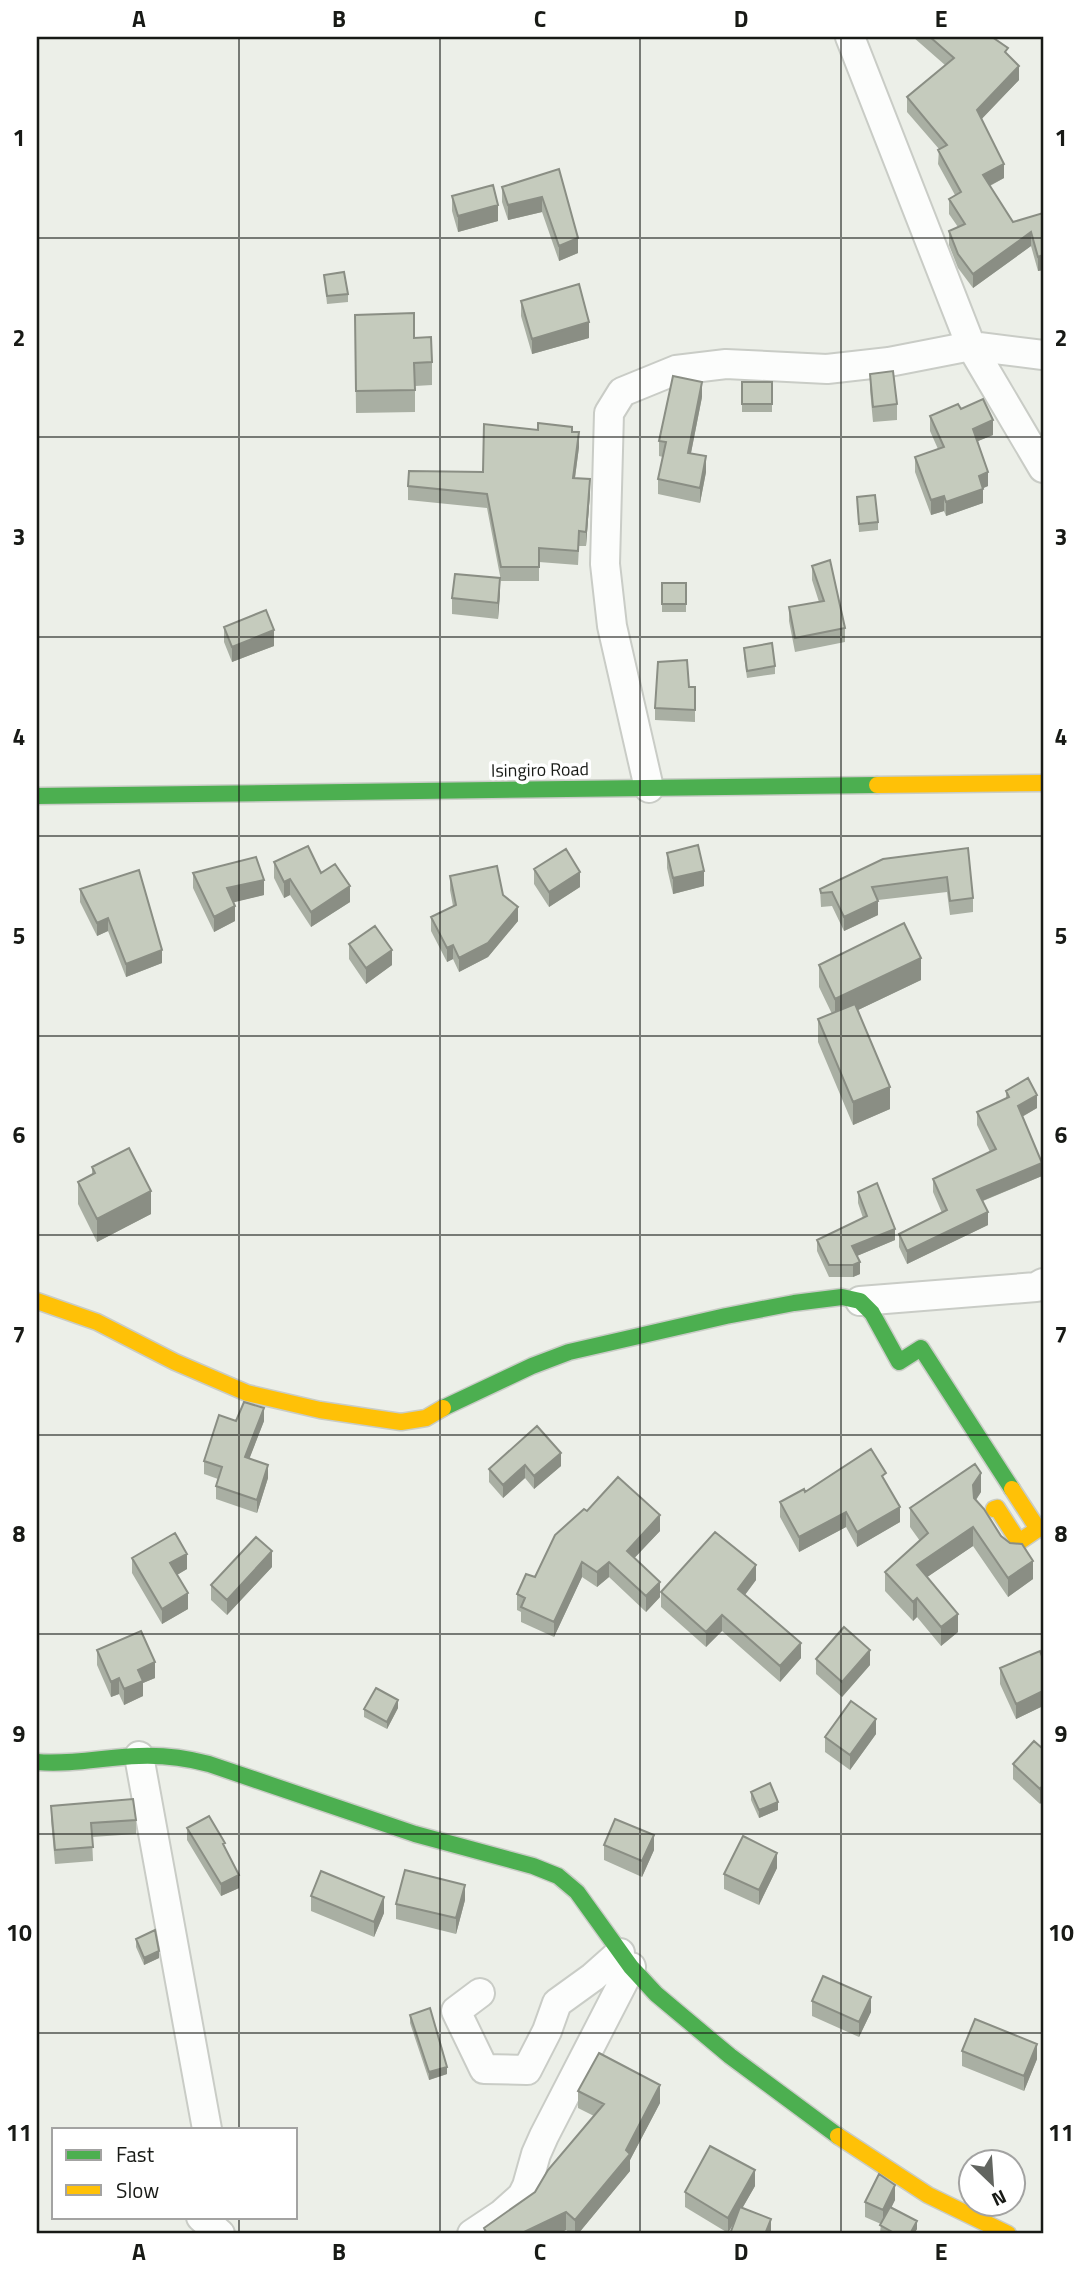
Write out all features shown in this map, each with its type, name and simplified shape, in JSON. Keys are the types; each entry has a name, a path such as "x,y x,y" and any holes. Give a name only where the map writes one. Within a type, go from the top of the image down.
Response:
{"street":[{"path":"850,37 971,346 1043,467"},
{"path":"649,788 612,626 605,564 609,413 622,392 676,370 726,364 827,369 890,362 971,346 1043,355"},
{"name":"Isingiro Road","path":"37,796 1043,783"},
{"path":"37,1301 97,1322 176,1362 247,1393 320,1410 401,1422 426,1418 531,1366 569,1352 726,1315 842,1297 860,1301 1036,1287 1043,1283"},
{"path":"860,1301 872,1313 899,1362 921,1348 1038,1530 1019,1542 997,1508 994,1509"},
{"path":"37,1762 62,1764 139,1756 180,1757 209,1764 415,1834 533,1866 558,1876 577,1892 626,1960 656,1994 730,2056 852,2146 928,2195 1008,2234"},
{"path":"139,1756 207,2128"},
{"path":"480,1993 456,2011 484,2069 527,2070 547,2031 557,2003 593,1977 626,1960"},
{"path":"472,2234 502,2214 522,2196 536,2154 626,1960"},
{"path":"182,2234 199,2218"},
{"path":"201,2218 220,2234"}],"building":[{"path":"930,37 992,37 1008,48 1005,52 1019,66 977,110 1004,164 983,175 1013,222 1043,213 1043,255 1038,257 1031,232 973,274 958,254 949,231 965,224 949,199 961,192 938,150 947,145 907,97 954,58"},
{"path":"559,169 578,238 559,246 542,197 508,205 502,187"},
{"path":"493,185 498,205 458,216 452,196"},
{"path":"344,272 348,294 327,296 324,275"},
{"path":"579,284 589,322 532,339 521,301"},
{"path":"414,313 414,338 431,337 432,362 414,363 415,390 356,391 355,315"},
{"path":"893,371 897,404 873,407 870,374"},
{"path":"673,376 702,382 688,453 706,456 700,488 658,479 666,442 659,441"},
{"path":"742,382 772,382 772,404 742,404"},
{"path":"983,399 993,420 973,429 988,472 979,476 983,489 946,502 944,496 931,500 915,457 944,447 930,416 958,404 961,409"},
{"path":"538,423 572,427 572,432 579,432 573,478 590,479 586,532 579,531 578,551 539,548 539,567 501,567 487,494 408,486 409,471 483,472 484,424 538,430"},
{"path":"875,495 878,522 859,524 857,497"},
{"path":"830,560 845,628 795,638 789,607 824,601 812,566"},
{"path":"455,574 500,578 498,603 452,598"},
{"path":"662,583 686,583 686,604 662,604"},
{"path":"266,610 274,630 232,647 224,627"},
{"path":"772,643 775,666 747,671 744,648"},
{"path":"687,660 689,687 695,687 695,710 655,708 658,662"},
{"path":"698,845 704,871 673,878 667,853"},
{"path":"308,846 321,873 335,864 350,886 311,912 290,879 284,882 274,862"},
{"path":"968,848 973,898 950,901 947,877 872,887 878,901 844,917 832,892 821,893 820,889 883,859"},
{"path":"566,849 580,872 549,892 534,869"},
{"path":"256,857 264,880 227,888 235,906 214,917 193,873"},
{"path":"497,866 503,895 518,907 488,943 459,958 453,945 447,948 431,917 456,905 450,876"},
{"path":"139,870 162,950 126,964 108,918 97,923 80,889"},
{"path":"904,923 921,958 835,999 819,965"},
{"path":"375,926 392,950 366,968 349,944"},
{"path":"855,1004 890,1087 853,1102 818,1019"},
{"path":"1028,1078 1037,1095 1018,1106 1042,1163 977,1190 988,1212 907,1251 899,1234 947,1210 933,1179 996,1149 977,1112 1009,1097 1006,1091"},
{"path":"129,1148 151,1191 97,1219 78,1182 95,1173 92,1167"},
{"path":"877,1183 895,1229 852,1246 860,1262 853,1265 829,1265 817,1240 867,1216 858,1192"},
{"path":"244,1402 264,1408 245,1457 268,1465 257,1500 216,1486 222,1467 204,1461 219,1415 236,1421"},
{"path":"537,1426 561,1453 534,1476 525,1465 503,1485 489,1469"},
{"path":"871,1449 886,1473 882,1476 900,1507 857,1532 846,1512 799,1537 780,1502 804,1489 805,1492"},
{"path":"975,1464 981,1473 973,1485 974,1498 1001,1536 1010,1543 1022,1544 1033,1561 1008,1578 973,1527 917,1565 958,1614 941,1627 917,1598 913,1602 885,1572 928,1533 910,1508"},
{"path":"618,1477 660,1515 627,1551 660,1582 646,1596 609,1562 597,1572 582,1562 554,1622 521,1607 525,1598 517,1594 526,1574 535,1577 555,1535 584,1509 587,1511"},
{"path":"715,1532 756,1565 738,1589 801,1643 780,1666 722,1615 706,1632 661,1592"},
{"path":"175,1533 187,1554 170,1563 188,1593 162,1609 132,1558"},
{"path":"256,1537 272,1551 227,1600 211,1585"},
{"path":"844,1627 870,1650 842,1682 816,1659"},
{"path":"141,1631 155,1662 138,1670 143,1681 124,1689 119,1678 111,1682 97,1650"},
{"path":"1040,1651 1043,1659 1043,1691 1016,1704 1000,1668"},
{"path":"376,1688 398,1700 387,1722 364,1709"},
{"path":"851,1701 876,1719 850,1755 825,1737"},
{"path":"1034,1741 1043,1749 1043,1785 1040,1789 1013,1764"},
{"path":"770,1783 778,1802 759,1810 751,1792"},
{"path":"133,1799 136,1820 91,1823 93,1847 55,1850 51,1806"},
{"path":"209,1816 239,1875 221,1884 187,1828"},
{"path":"615,1819 654,1835 642,1861 604,1845"},
{"path":"743,1836 777,1853 759,1890 724,1874"},
{"path":"405,1870 465,1885 456,1918 396,1904"},
{"path":"321,1871 384,1897 374,1922 311,1896"},
{"path":"155,1930 159,1951 144,1958 136,1939"},
{"path":"823,1976 871,1997 859,2022 812,2001"},
{"path":"430,2008 447,2067 429,2072 410,2015"},
{"path":"975,2019 1037,2044 1024,2076 962,2051"},
{"path":"599,2053 660,2085 626,2150 630,2154 575,2220 566,2212 520,2234 487,2234 484,2228 535,2192 548,2170 604,2104 578,2091"},
{"path":"710,2146 755,2170 728,2218 685,2192"},
{"path":"879,2174 895,2185 883,2210 865,2202"},
{"path":"740,2207 771,2219 765,2234 730,2234"},
{"path":"890,2207 917,2221 910,2234 896,2234 880,2225"}],"traffic: fast":[{"path":"37,796 877,785"},
{"path":"443,1408 532,1366 569,1352 726,1316 842,1297 860,1301 872,1313 899,1362 921,1348 1012,1489"},
{"path":"37,1762 148,1756 175,1757 200,1762 415,1834 533,1866 558,1876 577,1892 631,1967 656,1994 730,2056 838,2136"}],"traffic: slow":[{"path":"877,785 1043,783"},
{"path":"37,1301 97,1322 175,1362 247,1393 320,1410 401,1422 426,1418 443,1408"},
{"path":"994,1509 997,1508 1019,1542 1038,1529 1012,1489"},
{"path":"838,2136 928,2195 1008,2234"}]}
